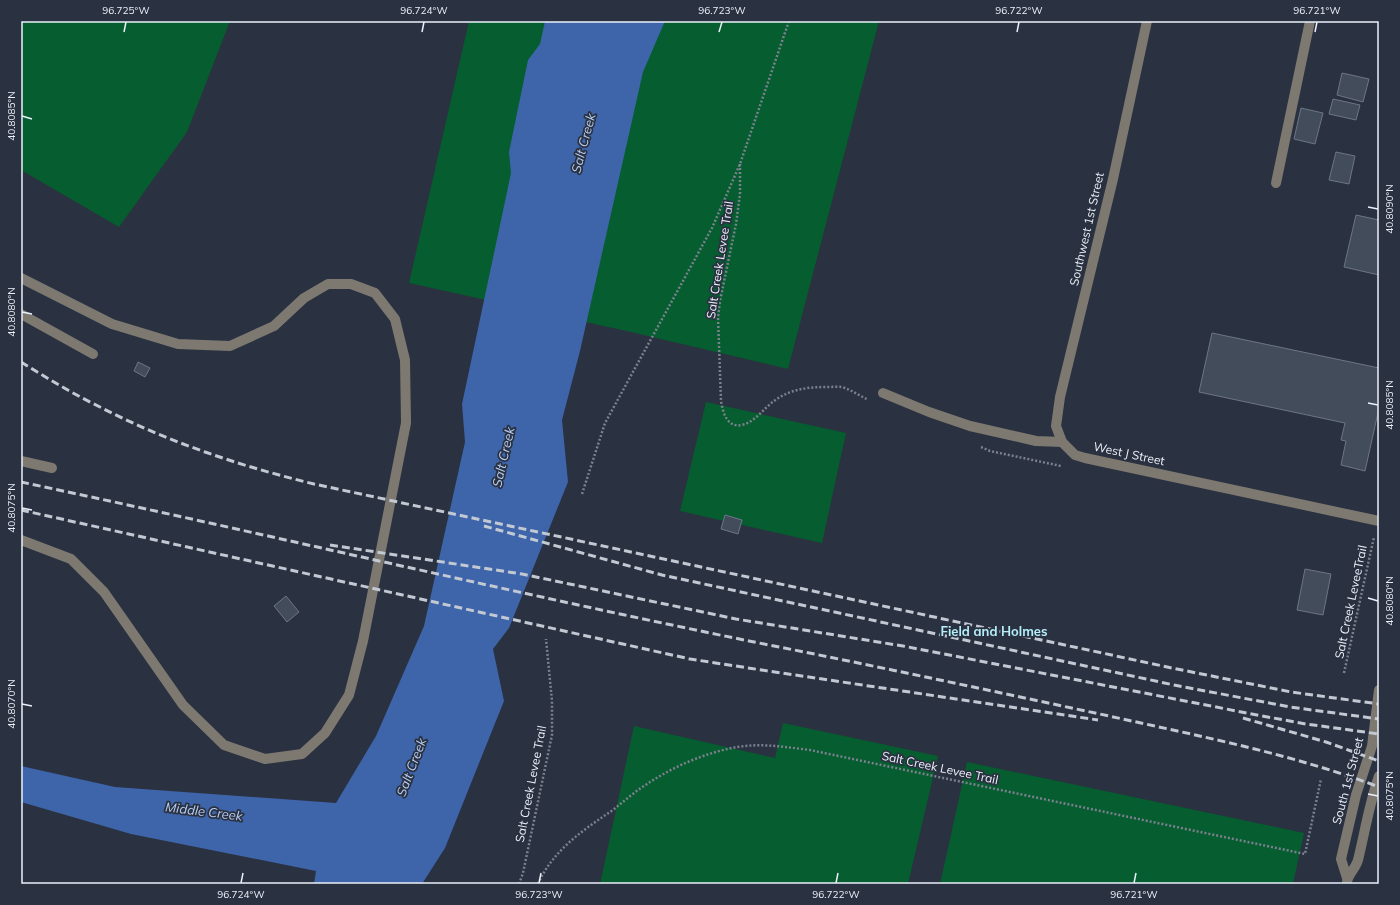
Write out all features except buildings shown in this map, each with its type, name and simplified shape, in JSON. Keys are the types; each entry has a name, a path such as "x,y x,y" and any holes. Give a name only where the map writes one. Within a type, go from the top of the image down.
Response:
{"street":[{"name":"Southwest 1st Street","path":"1062,442 1056,426 1060,397 1113,179 1147,21"},
{"path":"1276,183 1310,21"},
{"path":"21,278 112,324 178,344 230,346 274,326 304,298 328,284 351,284 375,293 395,319 405,360 406,423 363,641 349,695 325,733 302,754 265,759 224,745 183,704 104,592 71,559 21,540"},
{"path":"21,314 93,354"},
{"path":"883,393 929,412 970,426 1036,441 1062,442"},
{"name":"West J Street","path":"1062,442 1074,455 1085,458 1379,521"},
{"path":"21,461 52,468"},
{"name":"South 1st Street","path":"1347,881 1342,859 1356,795 1372,746 1379,690"},
{"name":"South 1st Street","path":"1347,881 1357,863 1372,794 1379,776"}],"path":[{"name":"Salt Creek Levee Trail","path":"582,494 604,423 712,228 740,164 789,21"},
{"name":"Salt Creek Levee Trail","path":"740,164 740,194 736,224 718,317 721,401 723,412 727,421 735,425 742,425 750,422 774,401 787,393 810,387 844,388"},
{"name":"Salt Creek LeveeTrail","path":"1344,673 1375,535"},
{"name":"Salt Creek Levee Trail","path":"519,884 523,873 552,735 552,701 546,639"},
{"name":"Salt Creek Levee Trail","path":"538,884 543,872 566,844 585,828 644,786 673,769 706,755 738,747 769,744 810,750 1305,854 1321,779"}],"green space":[{"path":"21,21 230,21 187,132 119,227 21,170"},
{"path":"469,21 879,21 788,369 631,332 409,283"},
{"path":"706,402 846,433 822,543 680,511"},
{"path":"783,723 938,756 908,884 600,884 634,726 775,758"},
{"path":"967,762 1304,833 1293,884 940,884"}],"water":[{"path":"545,21 665,21 643,72 580,351 562,420 568,482 509,628 493,649 504,701 445,848 422,884 314,884 316,871 131,834 21,802 21,766 115,787 336,803 376,736 424,626 465,442 462,404 511,173 509,152 528,60 540,44"}],"railway":[{"path":"21,362 80,397 126,420 205,452 286,477 1172,668 1291,692 1379,704"},
{"path":"21,482 666,624 1109,716 1279,755 1346,775 1379,787"},
{"path":"21,510 690,659 1098,720"},
{"path":"484,526 662,575 1174,685 1290,707 1379,719"},
{"path":"330,545 522,574 736,619 903,646 1306,724 1379,734"},
{"path":"1243,718 1326,742 1379,761"}],"district":[{"name":"Field and Holmes","path":"994,631"}],"water label":[{"name":"Salt Creek","path":"583,143"},
{"name":"Salt Creek","path":"503,457"},
{"name":"Salt Creek","path":"411,767"},
{"name":"Middle Creek","path":"204,811"}]}
